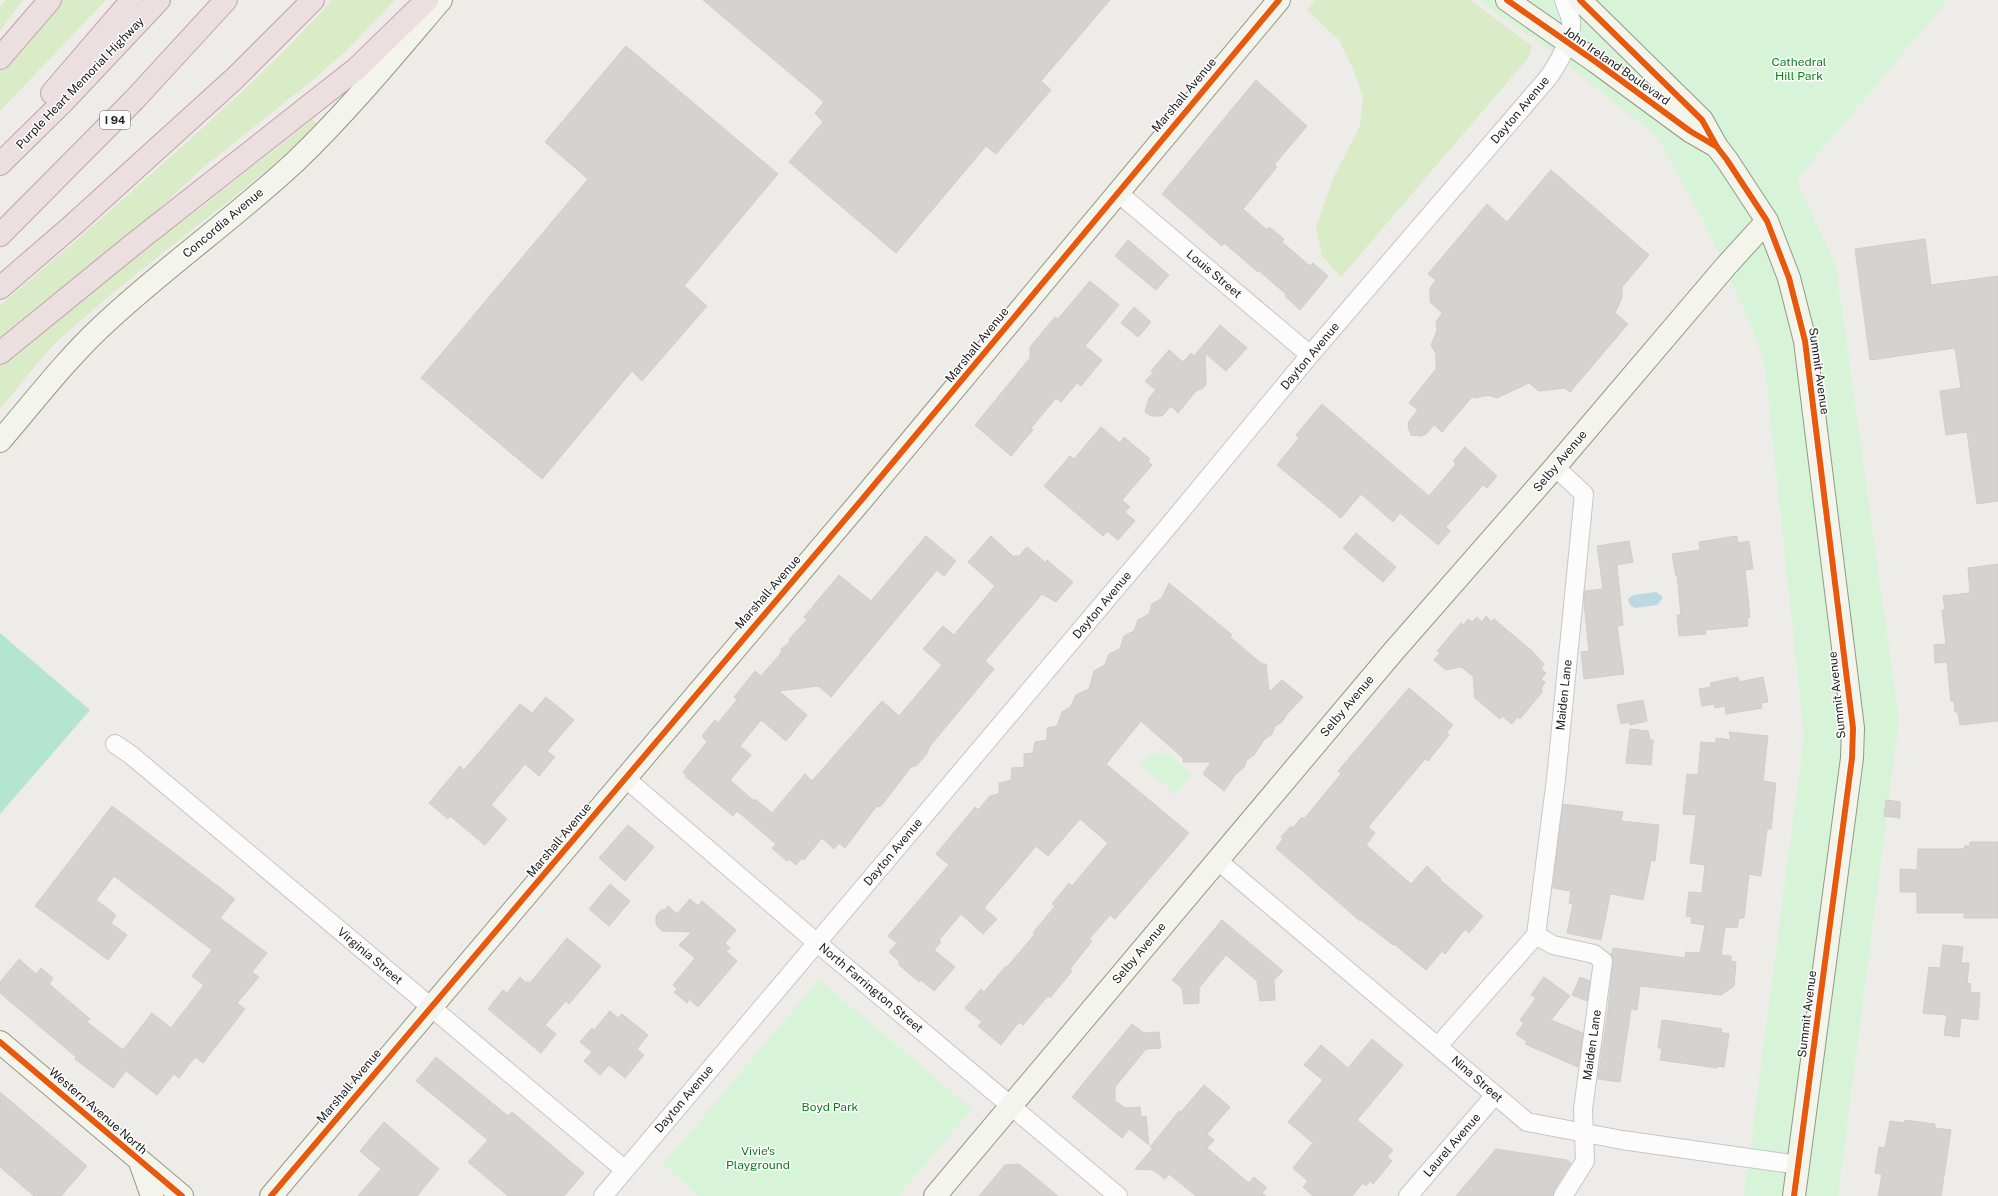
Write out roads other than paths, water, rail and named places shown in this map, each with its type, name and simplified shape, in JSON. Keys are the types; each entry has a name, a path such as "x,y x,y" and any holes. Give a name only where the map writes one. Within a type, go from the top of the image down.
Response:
{"highway":[{"path":"0,45 35,0"},
{"path":"0,58 50,0"},
{"path":"0,149 39,108 132,0"},
{"name":"Purple Heart Memorial Highway","path":"0,164 63,102 159,0"},
{"name":"I 94","path":"0,235 135,100 226,0"},
{"path":"0,288 73,225 234,79 313,0"},
{"path":"0,353 135,243 356,69 426,0"}],"street":[{"name":"Concordia Avenue","path":"0,441 70,359 100,328 191,249 276,179 320,138 368,86 440,0"},
{"name":"Marshall Avenue","path":"271,1196 863,498 1117,192 1279,0"},
{"name":"John Ireland Boulevard","path":"1507,0 1596,62 1690,131 1717,147"},
{"name":"Dayton Avenue","path":"603,1196 1161,535 1310,355 1545,81 1557,66 1567,43 1571,23 1564,0"},
{"name":"John Ireland Boulevard","path":"1580,0 1702,120 1717,147 1736,173 1766,221"},
{"name":"Louis Street","path":"1117,192 1310,355"},
{"name":"Selby Avenue","path":"935,1196 1393,652 1555,467 1766,221"},
{"name":"Summit Avenue","path":"1766,221 1789,278 1805,341 1853,728 1852,758 1794,1196"},
{"name":"Maiden Lane","path":"1555,467 1584,494 1556,779 1536,935 1553,945 1594,954 1603,962 1583,1110 1585,1161 1563,1196"},
{"name":"Virginia Street","path":"115,744 131,755 625,1170"},
{"name":"North Farrington Street","path":"625,778 816,942 1118,1196"},
{"name":"Nina Street","path":"1217,860 1526,1122 1799,1165"},
{"path":"1438,1046 1536,935"},
{"name":"Western Avenue North","path":"0,1042 182,1196"},
{"name":"Laurel Avenue","path":"1408,1196 1495,1095"},
{"path":"140,1162 152,1196"}],"water":[{"path":"1656,592 1663,598 1657,605 1635,608 1630,605 1628,599 1633,595"}],"park label":[{"name":"Cathedral Hill Park","path":"1799,69"},
{"name":"Boyd Park","path":"830,1107"},
{"name":"Vivie's Playground","path":"758,1158"}]}
